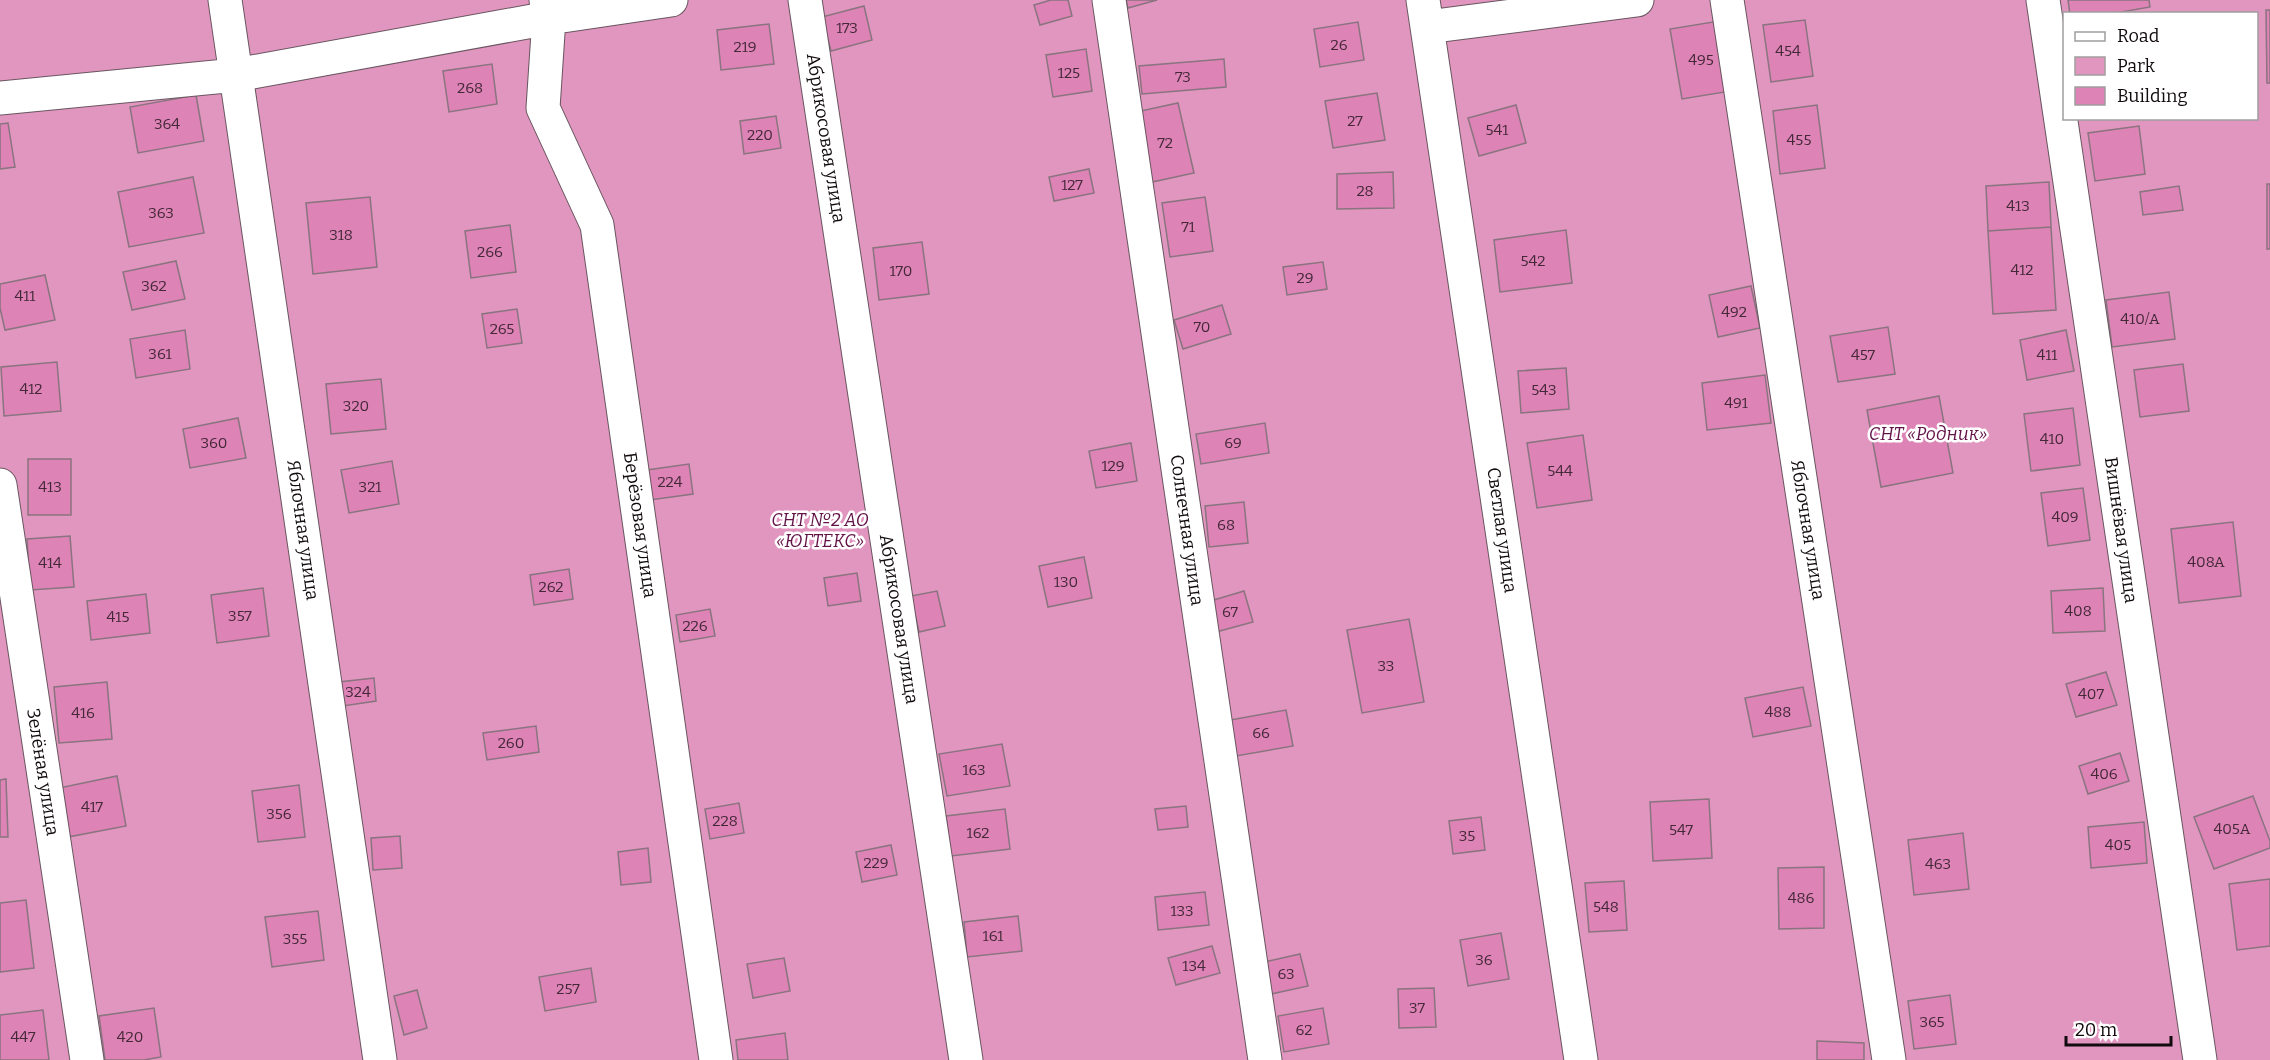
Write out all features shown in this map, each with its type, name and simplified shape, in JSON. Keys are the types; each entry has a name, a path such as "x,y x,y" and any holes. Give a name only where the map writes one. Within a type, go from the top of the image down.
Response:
{"street":[{"name":"Яблочная улица","path":"225,0 380,1060"},
{"path":"0,98 236,75 547,9 671,0"},
{"name":"Абрикосовая улица","path":"805,0 966,1060"},
{"name":"Солнечная улица","path":"1109,0 1265,1060"},
{"path":"1425,14 1637,0"},
{"name":"Яблочная улица","path":"1727,0 1889,1060"},
{"name":"Вишнёвая улица","path":"2043,0 2200,1060"},
{"name":"Берёзовая улица","path":"547,9 543,108 597,225 717,1060"},
{"name":"Светлая улица","path":"1425,14 1581,1060"},
{"name":"Зелёная улица","path":"0,485 87,1060"}],"green space":[{"name":"СНТ №2 АО «ЮГТЕКС»","path":"0,0 2270,0 2270,1060 0,1060"}],"building":[{"path":"1051,0 1068,0 1072,16 1040,25 1034,5"},
{"path":"1126,0 1157,0 1128,8"},
{"path":"2068,0 2149,0 2150,7 2121,12 2070,12"},
{"path":"864,6 872,40 831,51 822,17"},
{"path":"2266,10 2270,10 2270,83 2267,83"},
{"path":"1805,20 1813,76 1771,82 1763,25"},
{"path":"1719,21 1731,91 1682,99 1670,29"},
{"path":"1358,22 1364,60 1320,67 1314,29"},
{"path":"769,24 774,64 721,70 717,30"},
{"path":"1086,49 1092,91 1053,97 1046,55"},
{"path":"1224,59 1226,87 1142,94 1139,66"},
{"path":"492,64 497,104 449,112 443,71"},
{"path":"1377,93 1385,140 1333,148 1325,101"},
{"path":"196,95 204,141 138,153 130,107"},
{"path":"1178,103 1194,173 1152,182 1136,112"},
{"path":"1516,105 1526,143 1479,156 1468,118"},
{"path":"1817,105 1825,168 1780,174 1773,111"},
{"path":"776,116 781,148 744,154 740,121"},
{"path":"8,123 15,167 0,169 0,124"},
{"path":"2139,126 2145,174 2095,181 2088,133"},
{"path":"1089,169 1094,193 1054,201 1049,177"},
{"path":"1393,172 1394,208 1337,209 1337,174"},
{"path":"193,177 204,233 129,247 118,192"},
{"path":"2049,182 2051,227 1988,231 1986,186"},
{"path":"2267,184 2270,184 2270,249 2267,249"},
{"path":"2179,186 2183,210 2143,215 2140,192"},
{"path":"370,197 377,267 313,274 306,203"},
{"path":"1205,197 1213,251 1170,257 1162,203"},
{"path":"510,225 516,272 471,278 465,231"},
{"path":"2051,227 2056,310 1993,314 1988,231"},
{"path":"1566,230 1572,283 1500,292 1494,240"},
{"path":"922,242 929,294 879,300 873,248"},
{"path":"176,261 185,299 132,310 123,272"},
{"path":"1323,262 1327,289 1287,295 1283,267"},
{"path":"45,275 55,320 5,330 0,308 0,284"},
{"path":"1751,286 1760,328 1718,337 1709,295"},
{"path":"2169,292 2175,339 2112,347 2106,300"},
{"path":"1222,305 1231,334 1183,349 1174,320"},
{"path":"517,309 522,343 487,348 482,314"},
{"path":"1888,327 1895,374 1838,382 1830,336"},
{"path":"185,330 190,369 136,378 130,339"},
{"path":"2066,330 2074,371 2027,380 2020,340"},
{"path":"57,362 61,411 4,416 1,367"},
{"path":"2183,364 2189,411 2140,417 2134,370"},
{"path":"1566,368 1569,409 1521,413 1518,371"},
{"path":"1765,375 1771,423 1707,430 1702,383"},
{"path":"381,379 386,429 331,434 326,384"},
{"path":"1939,396 1953,473 1881,487 1867,410"},
{"path":"2073,408 2080,465 2031,471 2024,414"},
{"path":"238,418 246,458 190,468 183,429"},
{"path":"1265,423 1269,453 1201,464 1196,434"},
{"path":"1583,435 1592,500 1537,508 1527,443"},
{"path":"1131,443 1137,481 1096,488 1089,451"},
{"path":"28,459 71,459 71,515 28,515"},
{"path":"392,461 399,504 349,513 341,470"},
{"path":"689,464 693,494 650,500 647,470"},
{"path":"2083,488 2090,540 2048,546 2041,493"},
{"path":"1244,502 1248,543 1209,547 1205,506"},
{"path":"2233,522 2241,596 2179,603 2171,529"},
{"path":"70,536 74,587 30,590 27,539"},
{"path":"1084,557 1092,598 1048,607 1039,566"},
{"path":"569,569 573,599 534,605 530,575"},
{"path":"857,573 861,601 828,606 824,578"},
{"path":"263,588 269,636 217,643 211,595"},
{"path":"2103,588 2105,631 2053,633 2051,591"},
{"path":"937,591 945,626 919,632 911,596"},
{"path":"1244,591 1253,622 1216,632 1207,602"},
{"path":"146,594 150,633 91,640 87,601"},
{"path":"710,609 715,636 680,642 676,615"},
{"path":"1409,619 1424,702 1362,713 1347,630"},
{"path":"2106,672 2117,705 2076,717 2066,684"},
{"path":"374,678 376,701 343,706 339,682"},
{"path":"107,682 112,739 59,743 54,687"},
{"path":"1803,687 1811,726 1753,737 1745,698"},
{"path":"1286,710 1293,746 1236,756 1230,720"},
{"path":"536,726 539,752 487,760 483,733"},
{"path":"1002,744 1010,786 947,796 939,754"},
{"path":"2120,753 2129,781 2088,794 2079,766"},
{"path":"117,776 126,826 68,837 59,788"},
{"path":"6,779 8,837 0,837 0,780"},
{"path":"299,785 305,837 258,842 252,791"},
{"path":"2253,796 2270,841 2270,848 2214,869 2194,817"},
{"path":"1709,799 1712,858 1653,861 1650,802"},
{"path":"739,803 744,833 710,839 705,809"},
{"path":"1186,806 1188,827 1158,830 1155,809"},
{"path":"1005,809 1010,849 951,856 946,816"},
{"path":"1481,817 1485,850 1453,854 1449,821"},
{"path":"2144,822 2147,863 2091,868 2088,827"},
{"path":"1963,833 1969,889 1914,895 1908,840"},
{"path":"400,836 402,868 373,870 371,838"},
{"path":"891,845 897,875 862,882 856,852"},
{"path":"648,848 651,882 621,885 618,852"},
{"path":"1824,867 1824,928 1779,929 1778,868"},
{"path":"2270,879 2270,946 2237,950 2229,884"},
{"path":"1624,881 1627,930 1589,932 1585,883"},
{"path":"1205,892 1209,925 1158,930 1155,897"},
{"path":"26,900 34,968 0,972 0,903"},
{"path":"318,911 324,960 272,967 265,917"},
{"path":"1018,916 1022,951 967,957 964,922"},
{"path":"1501,933 1509,979 1468,986 1460,940"},
{"path":"1212,946 1220,973 1176,985 1168,958"},
{"path":"1300,954 1308,986 1271,994 1264,962"},
{"path":"784,958 790,991 753,998 747,964"},
{"path":"591,968 596,1002 545,1011 539,977"},
{"path":"1434,988 1436,1027 1399,1028 1398,989"},
{"path":"417,990 427,1028 404,1035 394,996"},
{"path":"1950,995 1956,1044 1914,1049 1908,1001"},
{"path":"154,1008 161,1057 144,1060 105,1060 99,1016"},
{"path":"1323,1008 1329,1044 1284,1052 1278,1016"},
{"path":"43,1010 49,1060 0,1060 0,1015"},
{"path":"785,1033 788,1060 738,1060 736,1040"},
{"path":"1817,1041 1864,1043 1864,1060 1817,1060"}],"park label":[{"name":"СНТ «Родник»","path":"1928,434"}]}
